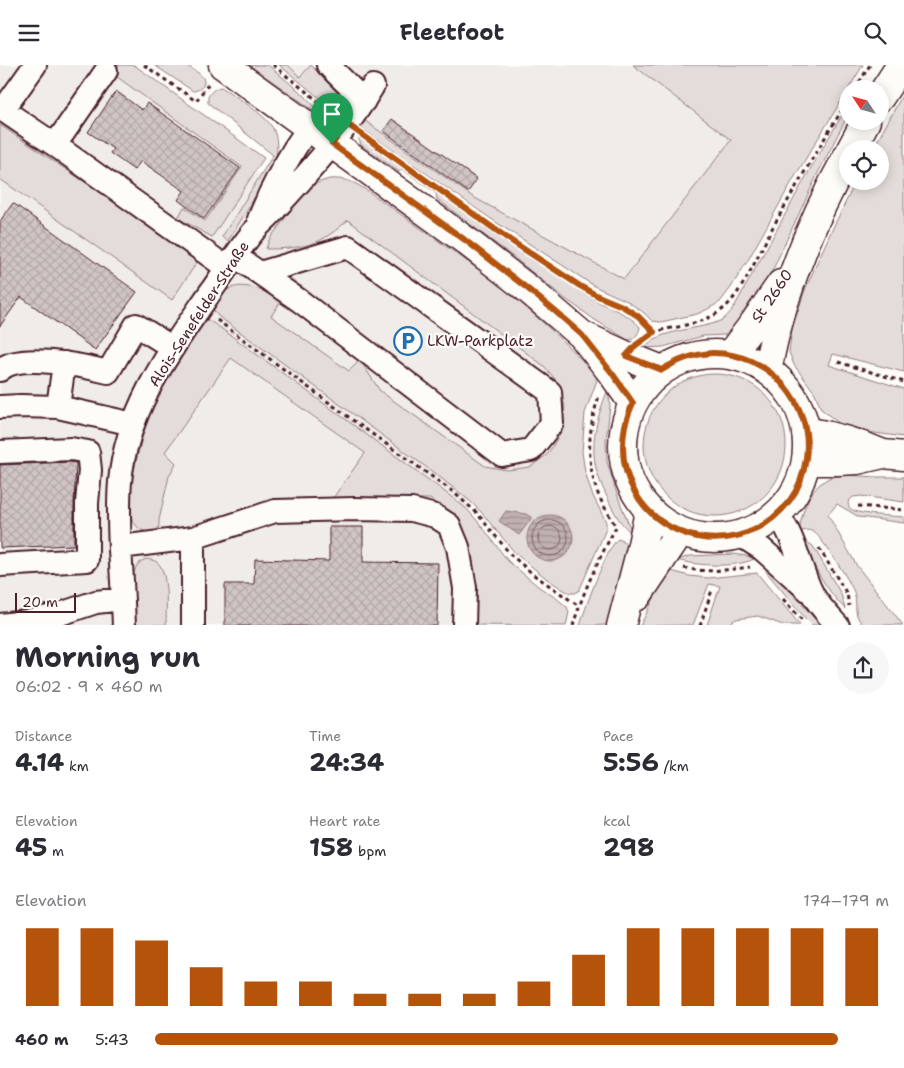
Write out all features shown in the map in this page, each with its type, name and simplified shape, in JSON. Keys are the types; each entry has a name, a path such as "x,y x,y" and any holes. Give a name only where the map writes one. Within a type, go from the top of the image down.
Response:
{"main road":[{"path":"889,83 901,65"},
{"path":"217,72 309,127 339,134 619,365 633,403"},
{"name":"St 2660","path":"767,370 777,324 798,258 839,172"},
{"name":"St 2660","path":"730,355 798,258"},
{"path":"712,353 730,355 741,357 767,370 782,383 794,399 806,431 806,461 804,471 790,499 777,514 758,527 740,535 728,537 694,536 680,532 649,512 641,502 628,478 624,461 624,431 633,403 648,382 662,370 693,356 712,353"},
{"path":"619,365 662,370"},
{"path":"806,431 834,437 893,455"},
{"path":"806,461 857,460 893,455"},
{"path":"623,621 649,512"},
{"path":"623,621 647,579 680,532"}],"street":[{"path":"35,65 2,109 231,262 260,273 300,301 502,455 532,450 552,423 550,392 348,247 260,273"},
{"name":"Alois-Senefelder-Straße","path":"124,625 119,525 120,482 128,439 133,424 154,378 231,262 254,231 276,209 339,134 368,93 328,65"},
{"path":"54,145 106,71"},
{"name":"Alois-Senefelder-Straße","path":"254,231 281,170 309,127"},
{"path":"0,370 4,366 23,361 64,363 108,372 136,325 173,348"},
{"path":"58,407 64,363"},
{"path":"0,407 58,407 133,424"},
{"path":"0,452 71,449 88,452 90,470 87,503 87,560 0,565"},
{"path":"120,547 193,538 275,511 412,509 435,515 449,525 458,547 464,588 464,625"},
{"path":"777,514 789,533 813,595 824,611 838,625"},
{"path":"740,535 762,549 813,595"},
{"path":"193,538 193,625"},
{"path":"0,625 27,622 57,615 96,602 123,599"}],"path":[{"path":"144,65 196,101 217,72"},
{"path":"274,65 339,134"},
{"path":"861,80 870,65"},
{"path":"573,625 600,557 616,527 596,487 590,463 590,437 594,412 602,390 619,365 636,345 654,332 704,320 726,307 745,280 774,226 839,116"},
{"path":"471,212 580,286 622,306 638,316 654,332"},
{"path":"200,307 452,491 476,512 511,555 534,575 579,606"},
{"path":"838,362 904,382"},
{"path":"858,506 904,510"},
{"path":"700,625 712,590"}],"shaded area":[{"path":"0,65 119,65 113,74 243,167 310,197 348,220 544,366 559,384 565,408 559,435 548,454 530,467 507,470 470,501 464,515 502,625 0,625"},
{"path":"119,65 134,65 264,158 212,237 178,218 184,207 205,221 242,167 113,74"},
{"path":"154,65 187,66 202,76 204,83 200,89 193,91"},
{"path":"249,65 268,65 305,96 315,107 313,110"},
{"path":"279,65 288,65 300,77 311,65 343,99 340,107 337,110 332,108"},
{"path":"288,65 311,65 300,77"},
{"path":"311,65 633,65 731,140 624,279 473,197 361,118"},
{"path":"633,65 863,65 854,80 839,80 839,104 794,178 748,260 720,302 697,314 661,322 652,321 627,301 596,287 491,219 358,126 361,118 473,197 624,279 731,140"},
{"path":"221,87 247,104 266,120 276,135 277,144 276,157 271,170 228,241 222,237 273,155 208,103 210,93"},
{"path":"904,92 904,372 833,354 829,365 904,389 904,437 853,430 841,425 821,409 815,393 794,365 789,352 792,329 805,290 852,190 889,190 889,140 878,140 883,130 889,130 889,120"},
{"path":"839,120 840,130 760,297 737,330 725,335 703,336 663,347 645,348 650,342 669,333 714,323 726,317 733,309"},
{"path":"0,125 199,259 172,300 0,179"},
{"path":"358,136 505,241 594,299 630,318 640,327 639,332 633,339 628,340 595,320 437,199 436,193 402,169 399,172 361,145"},
{"path":"329,179 345,180 363,188 499,284 548,327 594,372 597,380 585,413 582,452 585,472 592,494 606,522 606,529 579,591 570,593 547,579 516,554 470,501 218,316 214,311 217,299 229,289 244,286 268,293 282,300 271,316 349,371 360,360 380,391 485,466 507,470 530,467 548,454 559,435 565,407 559,384 544,366 348,220 331,234 316,242 295,247 266,249 269,240 303,194 314,184"},
{"path":"205,318 222,329 467,509 508,561 567,607 569,612 566,625 471,625 445,510 430,499 333,498 365,453 231,358 165,452 176,463 169,476 157,532 149,532 139,528 132,519 130,507 134,471 151,410 163,382"},
{"path":"715,374 729,375 742,379 755,386 765,395 774,405 781,418 785,431 785,459 781,472 774,485 765,495 755,504 742,511 729,515 715,516 701,515 688,511 675,504 665,495 656,485 649,472 645,459 644,445 645,431 649,418 656,405 665,395 675,386 688,379 701,375"},
{"path":"607,392 610,406 606,441 607,462 632,533 621,522 613,509 600,482 595,463 596,427"},
{"path":"845,475 904,477 904,502 861,496 853,497 848,502 849,508 855,511 904,517 904,523 859,517 837,504 828,515 857,566 903,625 863,625 856,613 854,592 830,551 813,532 807,530 799,532 805,508 816,488 829,478"},
{"path":"618,539 624,543 628,550 607,625 580,625 602,566"},
{"path":"805,542 813,546 841,594 845,609 821,578 802,543"},
{"path":"733,554 754,559 727,565 695,564 677,560 690,556"},
{"path":"147,559 158,563 162,568 166,593 166,625 136,625 133,576 137,565"},
{"path":"768,565 822,625 812,625 806,619 767,573"},
{"path":"668,570 689,576 708,578 757,573 800,625 783,625 758,616 736,619 727,625 707,625 720,586 709,584 693,625 640,625"}],"water":[{"path":"506,511 526,514 532,518 519,535 499,521"},
{"path":"550,515 563,519 569,525 573,538 569,551 563,557 550,561 537,557 531,551 527,538 531,525 537,519"}],"building":[{"path":"116,91 142,110 147,103 240,168 204,219 178,200 184,191 141,161 134,170 110,153 113,149 88,132"},
{"path":"392,119 477,179 468,192 383,131"},
{"path":"13,203 137,292 95,350 21,297 0,326 0,221"},
{"path":"76,463 74,545 0,548 0,465"},
{"path":"329,527 363,527 363,562 438,563 437,625 225,625 225,584 254,584 255,559 329,561"}],"place":[{"name":"LKW-Parkplatz","path":"408,341"}],"route":[{"path":"347,124 510,240 580,286 622,306 638,316 654,332 636,345 626,356 662,370 693,356 712,353 741,357 767,370 789,391 799,409 806,431 807,452 804,471 790,499 767,522 748,532 728,537 705,538 687,535 649,512 634,491 628,478 624,461 624,431 633,403 582,335 494,262 332,144 347,124"}]}
